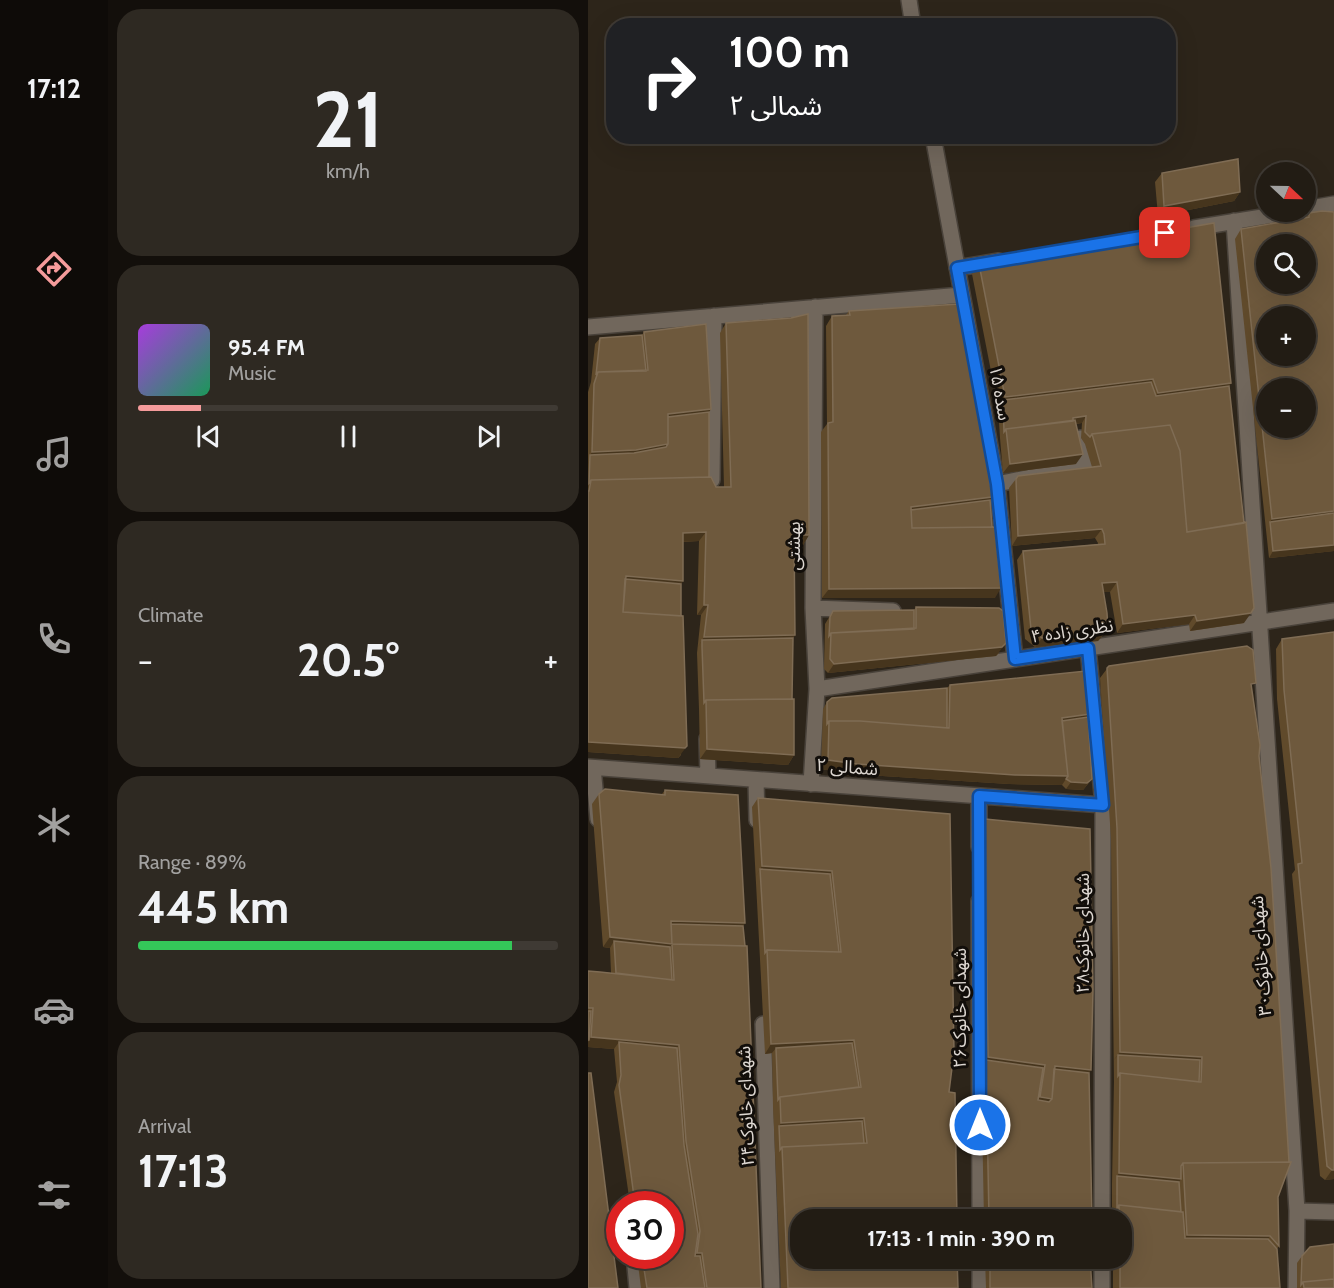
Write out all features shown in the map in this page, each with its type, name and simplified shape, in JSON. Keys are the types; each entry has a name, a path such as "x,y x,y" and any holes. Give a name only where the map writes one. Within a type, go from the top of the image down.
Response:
{"street":[{"path":"909,0 912,18"},
{"name":"سده ۱۵","path":"934,144 1009,554 1004,615 1015,659"},
{"path":"1316,207 1334,204"},
{"path":"1176,231 1256,218"},
{"name":"شهدای خانوک۳۰","path":"1234,221 1297,1211 1296,1288"},
{"path":"957,268 1015,258"},
{"path":"588,327 962,295"},
{"name":"بهشتی","path":"811,784 817,689 813,608 815,307"},
{"path":"712,480 714,316"},
{"path":"997,484 1085,466 1081,438"},
{"path":"813,608 906,612"},
{"name":"نظری زاده ۴","path":"817,689 1334,611"},
{"name":"شهدای خانوک۲۸","path":"1088,648 1103,805 1102,1209"},
{"path":"707,729 708,776"},
{"path":"591,768 600,836"},
{"name":"شمالی ۲","path":"591,768 1103,805"},
{"path":"756,780 758,839"},
{"path":"979,796 980,867"},
{"name":"شهدای خانوک۲۶","path":"980,891 980,1209"},
{"name":"شهدای خانوک۲۴","path":"763,1004 772,1288"},
{"path":"1297,1211 1334,1212"},
{"path":"635,1269 637,1288"},
{"path":"980,1269 980,1288"},
{"path":"1102,1269 1102,1288"}],"building":[{"path":"1238,159 1240,192 1164,206 1162,173"},
{"path":"1316,212 1334,212 1334,511 1272,519 1263,438 1316,438 1316,378 1257,378 1241,229 1281,222 1316,222"},
{"path":"1214,223 1231,383 1158,393 1153,379 1005,397 979,264"},
{"path":"959,304 981,404 992,497 911,507 912,528 995,527 1001,588 829,589 828,423 833,422 832,316 850,315 849,311"},
{"path":"808,314 809,535 794,535 795,635 704,637 708,605 704,605 706,532 683,533 683,581 626,576 623,612 683,616 687,746 685,748 588,742 588,491 591,480 711,477 716,487 731,487 726,323 791,318"},
{"path":"706,324 711,409 668,414 668,444 636,450 592,452 594,384 598,372 648,370 644,332"},
{"path":"642,335 646,371 598,372 596,375 600,338"},
{"path":"1151,382 1156,396 1229,386 1244,523 1187,532 1180,451 1170,425 1092,434 1090,437 1085,432 1086,416 1073,418 1073,421 1006,429 1004,432 1003,400"},
{"path":"709,412 709,477 591,480 589,483 590,455 634,453 666,447 668,417"},
{"path":"1075,420 1083,454 1010,464 1006,429"},
{"path":"1170,425 1180,451 1187,532 1246,522 1254,608 1251,613 1197,621 1195,615 1123,624 1117,582 1102,583 1108,629 1105,632 1042,638 1031,629 1023,551 1105,544 1104,534 1102,529 1018,536 1016,479 1018,476 1101,466 1092,434"},
{"path":"990,500 992,527 912,528 911,510"},
{"path":"1334,513 1334,545 1273,551 1270,522"},
{"path":"625,579 681,584 681,616 623,612"},
{"path":"916,607 999,608 1003,611 1006,643 1002,647 834,664 830,659 831,633 916,628"},
{"path":"914,610 914,629 831,633 829,636 830,617 833,611"},
{"path":"1334,632 1334,1170 1332,1170 1327,1166 1298,864 1302,863 1284,690 1282,639"},
{"path":"793,638 792,699 706,700 704,703 702,640"},
{"path":"1247,646 1253,650 1256,683 1251,684 1260,745 1259,756 1271,868 1289,1162 1183,1163 1181,1179 1119,1173 1120,1073 1201,1082 1202,1057 1120,1052 1117,828 1107,668"},
{"path":"1086,671 1090,714 1062,718 1068,776 1015,775 828,760 829,721 860,721 949,728 950,685"},
{"path":"947,688 947,728 860,721 829,721 827,724 827,702 832,698"},
{"path":"794,699 794,755 707,749 706,700"},
{"path":"1088,717 1092,779 1087,783 1071,782 1066,779 1068,776 1062,721"},
{"path":"605,789 665,795 665,790 738,795 745,923 671,921 672,944 610,937 599,794"},
{"path":"758,798 950,814 954,1052 949,1092 955,1093 957,1209 790,1209 790,1269 957,1269 958,1288 788,1288 782,1147 867,1143 864,1118 781,1123 780,1097 861,1087 854,1040 771,1044 767,950 841,952 832,871 762,866"},
{"path":"985,819 1090,829 1093,990 1091,1070 1055,1066 1052,1099 1040,1097 1045,1065 988,1057"},
{"path":"760,869 830,874 839,952 767,950 765,953"},
{"path":"671,924 743,926 745,946 672,944"},
{"path":"614,941 670,947 672,980 616,973"},
{"path":"672,944 747,946 761,1288 707,1288 702,1253 697,1253 700,1231 686,1141 679,1045 591,1037 593,1008 588,1008 588,971 674,980"},
{"path":"588,1011 591,1011 589,1040 588,1040"},
{"path":"619,1042 677,1048 684,1145 698,1234 695,1256 700,1256 705,1288 647,1288 644,1269 684,1269 684,1191 633,1191 619,1085 621,1075"},
{"path":"852,1043 859,1087 780,1097 778,1100 776,1048"},
{"path":"1118,1055 1200,1060 1199,1082 1120,1073 1118,1076"},
{"path":"986,1060 1043,1068 1038,1100 1049,1102 1052,1099 1054,1069 1089,1073 1092,1209 989,1209"},
{"path":"588,1073 591,1073 606,1192 606,1269 616,1269 618,1288 588,1288"},
{"path":"862,1121 864,1143 782,1147 780,1150 779,1126"},
{"path":"1291,1162 1278,1197 1279,1246 1270,1236 1187,1235 1183,1163"},
{"path":"1117,1176 1179,1182 1181,1212 1119,1205 1117,1208"},
{"path":"1119,1205 1183,1212 1185,1238 1268,1239 1277,1249 1280,1288 1120,1288 1120,1269 1132,1269 1132,1209 1119,1209"},
{"path":"1334,1244 1334,1279 1303,1282 1301,1285 1302,1256 1310,1247"},
{"path":"990,1269 1091,1269 1092,1288 990,1288"},
{"path":"1334,1279 1334,1288 1304,1288 1303,1282"}],"route":[{"path":"980,1125 979,796 1103,805 1088,648 1015,659 997,484 957,268 1165,233"}]}
